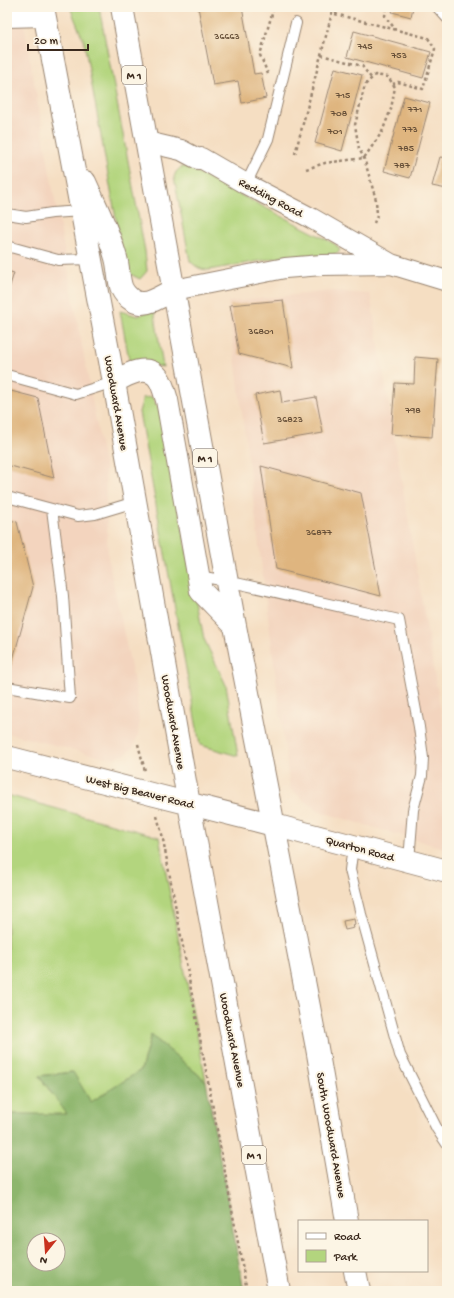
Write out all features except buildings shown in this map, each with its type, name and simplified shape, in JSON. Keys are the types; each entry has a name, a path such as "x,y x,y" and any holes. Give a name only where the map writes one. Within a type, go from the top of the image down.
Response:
{"main road":[{"name":"M 1","path":"122,7 235,626 274,825"},
{"name":"M 1","path":"44,12 71,152"},
{"name":"Woodward Avenue","path":"71,152 114,382 189,804 280,1291"},
{"path":"71,152 108,233 117,260 122,288 129,297 141,304 152,302 162,295 174,290"},
{"path":"114,382 134,372 145,371 154,374 159,379 167,400 201,591 235,626"},
{"name":"West Big Beaver Road","path":"7,757 274,825"},
{"name":"Quarton Road","path":"274,825 447,871"},
{"name":"South Woodward Avenue","path":"274,825 317,1048 347,1220"},
{"path":"356,1272 359,1291"}],"street":[{"path":"7,17 44,12"},
{"name":"Redding Road","path":"147,142 182,150 198,159 201,158 246,184 312,218 391,264 447,281"},
{"name":"Redding Road","path":"174,290 285,268 322,265 358,266 391,264"}],"lane":[{"path":"437,7 447,18"},
{"path":"246,184 268,139 296,23"},
{"path":"7,214 26,217 52,213 82,211"},
{"path":"7,246 58,260 91,259"},
{"path":"7,376 76,394 114,382"},
{"path":"7,497 78,516 94,514 135,502"},
{"path":"7,687 70,698 63,596 52,509"},
{"path":"198,576 227,581 400,620 424,758 422,776 413,810 409,861"},
{"path":"353,846 350,870 360,914 400,1055 436,1129 447,1144"}],"path":[{"path":"269,77 260,55 274,7"},
{"path":"335,14 337,7"},
{"path":"390,7 384,7 385,16 395,29"},
{"path":"295,154 332,13 428,38 435,48 423,89 398,82 393,84"},
{"path":"321,55 362,66 372,79"},
{"path":"306,169 325,163 364,158 382,132 391,109 395,87 388,77 375,75 364,85 355,125 359,149 364,158 376,200 377,215 374,223"},
{"path":"162,834 247,1291"}],"shaded area":[{"path":"7,7 21,7 51,179 105,469 108,558 136,691 139,723 138,735 134,746 126,754 114,758 98,756 7,733"},
{"path":"332,291 370,294 447,748 447,849 318,811 290,789 228,302"}],"green space":[{"path":"70,7 99,7 145,251 147,271 140,279 130,274 122,252 84,42"},
{"path":"181,167 187,167 335,244 340,250 338,253 332,255 287,256 209,270 198,268 190,261 174,177 176,172"},
{"path":"154,309 163,367 148,364 130,365 120,311 138,316"},
{"path":"152,397 160,411 204,639 226,685 238,756 200,745 139,412 143,398"},
{"path":"7,795 159,837 206,1081 151,1035 141,1070 91,1103 72,1072 39,1076 68,1115 7,1114"},
{"path":"151,1035 206,1081 244,1291 7,1291 7,1114 67,1114 39,1076 73,1072 91,1102 141,1070"}]}
